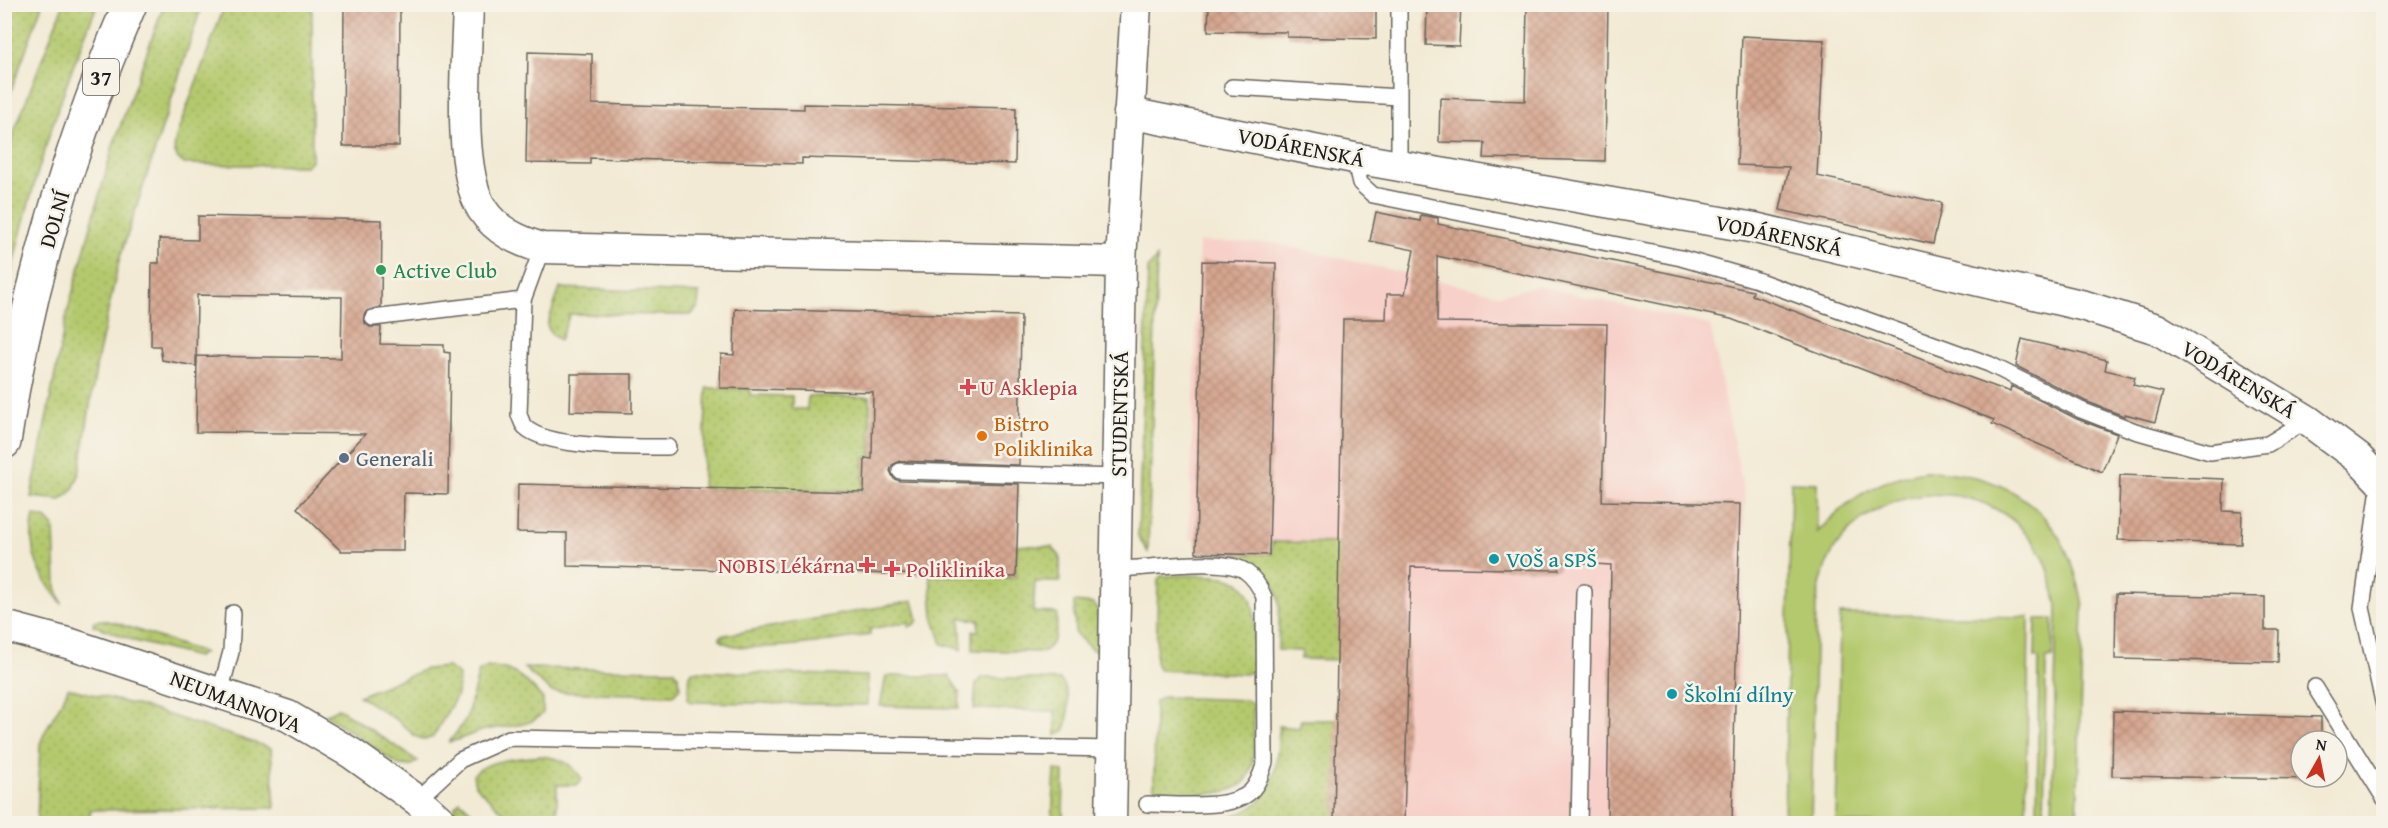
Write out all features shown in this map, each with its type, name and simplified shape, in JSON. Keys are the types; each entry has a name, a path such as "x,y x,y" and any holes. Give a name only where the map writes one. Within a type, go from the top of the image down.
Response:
{"main road":[{"name":"DOLNÍ","path":"4,442 12,392 51,226 75,151 130,4"}],"street":[{"path":"468,4 466,140 472,180 482,208 496,226 518,241 542,248 1121,262"},
{"name":"STUDENTSKÁ","path":"1112,824 1121,262 1136,4"},
{"name":"VODÁRENSKÁ","path":"1129,113 1354,158 1755,228 2085,306 2157,329 2307,420 2358,458 2380,481"},
{"name":"NEUMANNOVA","path":"4,626 71,644 288,716 351,753 412,812 444,824"}],"lane":[{"path":"1399,4 1399,166"},
{"path":"1232,87 1399,97"},
{"path":"1354,158 1360,183 1373,195 1681,258 1754,279 1989,364 2081,410 2113,423 2199,449 2210,452 2231,451 2268,444 2307,420"},
{"path":"542,248 524,300 519,415 524,427 538,435 591,447 668,447"},
{"path":"373,318 524,300"},
{"path":"900,471 1118,477"},
{"path":"2380,481 2362,608 2384,706"},
{"path":"1116,569 1203,563 1228,565 1244,571 1258,584 1264,597 1265,762 1259,779 1251,792 1229,803 1147,804"},
{"path":"1579,824 1584,592"},
{"path":"220,693 231,652 233,613"},
{"path":"2315,687 2384,798"},
{"path":"412,812 460,759 509,738 1113,749"}],"shaded area":[{"path":"1199,242 1273,243 1502,295 1537,286 1710,325 1745,498 1734,823 1335,823 1342,544 1189,540"}],"green space":[{"path":"225,4 312,5 312,159 306,166 184,164 175,154 177,134"},
{"path":"7,5 42,5 5,108 4,7"},
{"path":"63,5 97,5 44,151 13,263 5,301 5,164 12,137"},
{"path":"164,5 202,5 119,261 97,362 79,475 72,491 61,500 31,497 67,313 113,146"},
{"path":"1157,257 1148,552 1138,537 1148,269"},
{"path":"560,288 699,293 698,307 691,315 570,314 560,340 551,334 547,325"},
{"path":"707,388 750,389 750,395 792,396 792,409 807,409 808,396 870,397 871,457 864,458 863,491 702,488"},
{"path":"1924,471 1956,473 1985,480 2010,490 2032,505 2050,524 2064,547 2076,574 2083,606 2077,823 2052,823 2057,606 2046,563 2020,526 1996,509 1970,499 1942,494 1914,497 1886,505 1861,520 1840,541 1830,556 1821,580 1816,605 1811,823 1784,823 1791,482 1817,483 1817,533 1840,510 1864,492 1892,479"},
{"path":"34,515 47,519 54,527 56,587 62,604 47,584 37,563 32,540"},
{"path":"1272,542 1342,543 1339,660 1301,659 1302,651 1278,650 1279,603 1277,592 1265,574 1236,554 1271,554"},
{"path":"1017,545 1052,547 1060,556 1060,582 1035,582 1033,612 1057,613 1056,631 1051,645 1042,652 973,650 973,631 978,631 979,620 960,618 962,650 942,644 933,616 930,575 1016,578"},
{"path":"1161,576 1212,576 1228,578 1240,583 1248,592 1254,617 1253,671 1245,674 1159,670 1156,663 1158,580"},
{"path":"913,601 918,620 915,624 909,627 908,622 870,629 870,635 767,647 745,647 729,644 720,639 720,636"},
{"path":"1074,602 1093,604 1098,609 1100,653 1091,649 1075,633"},
{"path":"1840,614 2029,617 2026,823 1836,823"},
{"path":"2036,619 2053,619 2053,658 2046,659 2044,824 2037,823 2039,658 2035,657"},
{"path":"103,620 204,653 197,657 138,642 93,625 94,621"},
{"path":"448,667 459,675 457,695 433,737 425,740 415,736 397,720 359,696 426,669"},
{"path":"488,667 497,667 512,672 532,686 543,699 543,713 530,722 485,730 449,742 466,720 479,671"},
{"path":"524,668 674,670 679,676 680,688 673,695 552,692"},
{"path":"693,671 867,676 867,705 691,702 688,700 690,674"},
{"path":"886,676 949,676 960,693 959,708 880,706"},
{"path":"983,677 1060,680 1064,684 1068,697 1064,731 1056,735 1055,711 974,709 976,683"},
{"path":"68,688 144,707 271,748 275,808 90,810 90,823 37,823 40,744"},
{"path":"1163,697 1246,700 1253,705 1253,759 1249,775 1243,783 1234,789 1208,794 1159,793 1154,789 1155,702"},
{"path":"338,708 418,761 410,766 399,765 326,715"},
{"path":"1301,720 1338,720 1335,823 1222,820 1249,809 1261,800 1275,771 1279,726 1299,728"},
{"path":"540,756 564,762 582,779 577,785 557,785 557,823 514,823 475,785 473,775 495,762"},
{"path":"1055,770 1064,772 1063,823 1052,823"},
{"path":"460,801 484,823 464,823 454,815 455,806"}],"building":[{"path":"344,4 400,4 399,146 343,146"},
{"path":"1209,4 1376,4 1376,39 1287,37 1287,32 1208,31"},
{"path":"1427,4 1461,4 1459,46 1426,45"},
{"path":"1547,4 1608,4 1605,161 1484,158 1485,143 1439,142 1440,98 1525,101 1527,6 1547,8"},
{"path":"1742,36 1824,40 1817,176 1942,203 1933,244 1780,210 1789,167 1737,165"},
{"path":"528,52 592,54 592,104 804,109 804,104 1016,108 1015,164 802,158 802,164 590,158 590,164 526,163"},
{"path":"1376,212 1420,221 1421,215 1438,218 1438,224 1753,291 1752,295 1963,375 2010,392 2011,386 2077,419 2117,434 2102,472 1992,424 1994,420 1731,319 1437,256 1437,322 1607,324 1602,501 1740,504 1732,824 1607,824 1611,565 1559,562 1559,570 1411,567 1404,824 1334,824 1343,319 1386,319 1387,294 1405,294 1414,250 1370,241"},
{"path":"198,216 382,220 381,307 367,311 364,315 365,323 370,327 381,327 380,344 444,345 444,352 450,353 448,494 404,493 403,551 341,551 297,508 365,434 196,432 197,356 341,358 342,297 197,295 196,366 162,360 160,346 151,346 152,263 159,263 159,239 198,240"},
{"path":"1202,261 1276,263 1269,555 1196,553"},
{"path":"735,309 1021,316 1019,465 900,461 892,465 890,471 894,479 900,481 1019,484 1016,577 567,566 567,533 517,532 518,484 864,492 865,458 872,459 873,392 720,388 721,354 734,355"},
{"path":"2022,339 2107,360 2105,370 2135,377 2133,385 2163,392 2155,422 2125,414 2124,416 2085,401 2016,366"},
{"path":"571,374 632,374 632,413 570,411"},
{"path":"2120,475 2224,479 2223,511 2242,512 2241,544 2118,540"},
{"path":"2116,594 2265,597 2265,630 2279,630 2278,662 2115,659"},
{"path":"2113,711 2321,717 2321,729 2289,729 2289,779 2112,776"}],"place":[{"name":"Active Club","path":"381,270"},
{"name":"U Asklepia","path":"968,387"},
{"name":"Bistro Poliklinika","path":"982,436"},
{"name":"Generali","path":"344,458"},
{"name":"VOŠ a SPŠ","path":"1494,559"},
{"name":"NOBIS Lékárna","path":"867,565"},
{"name":"Poliklinika","path":"892,569"},
{"name":"Školní dílny","path":"1672,694"}]}
